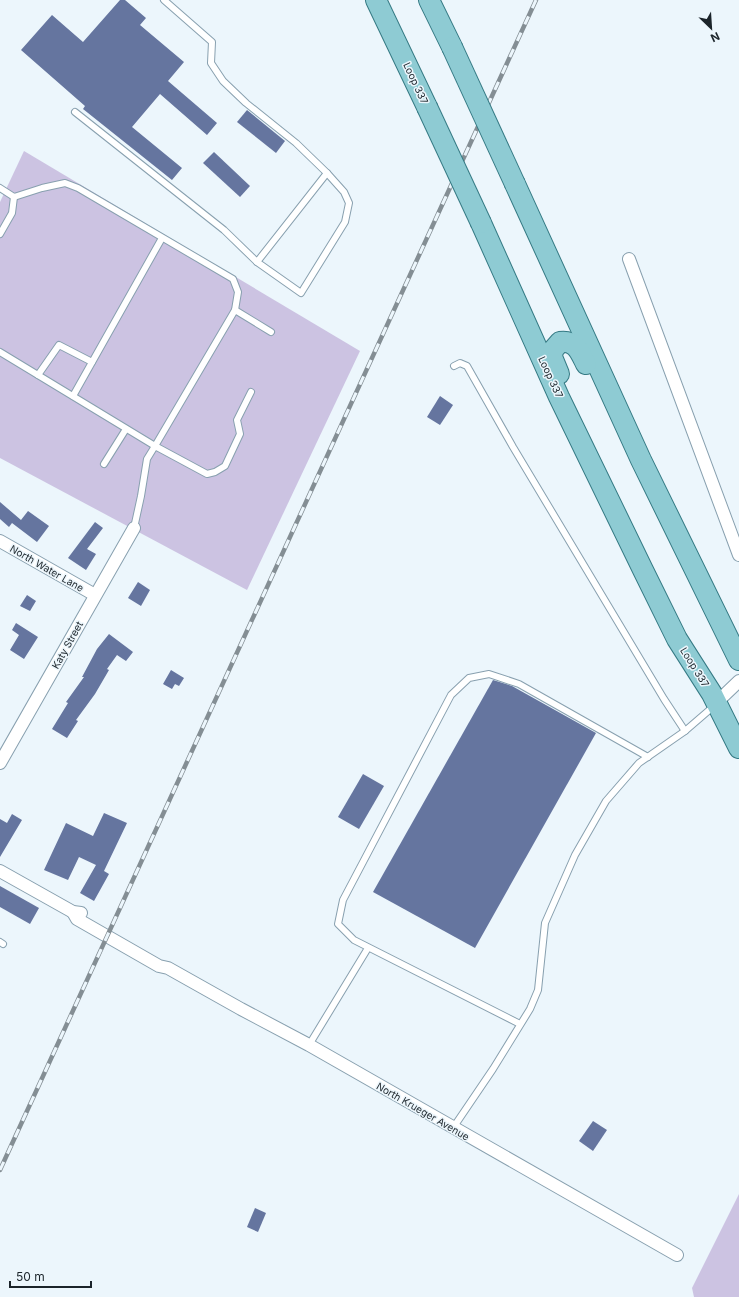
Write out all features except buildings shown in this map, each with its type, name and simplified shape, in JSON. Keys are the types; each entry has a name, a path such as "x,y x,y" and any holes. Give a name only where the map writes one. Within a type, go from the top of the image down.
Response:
{"main road":[{"name":"Loop 337","path":"376,0 481,223 560,397 643,570 677,639 716,703 739,748"},
{"path":"429,0 591,355 739,660"},
{"path":"643,570 624,516 554,364 552,350 560,342 568,341 579,349 652,502 685,551"}],"street":[{"path":"629,259 739,555"},
{"name":"Katy Street","path":"0,763 134,528"},
{"name":"North Water Lane","path":"0,541 95,595"},
{"path":"716,703 739,681"},
{"name":"North Krueger Avenue","path":"0,871 73,912 82,913 161,960 168,968 309,1045 452,1128 677,1255"}],"lane":[{"path":"75,112 224,230 257,262 301,293 345,222 349,204 344,192 296,143 246,104 223,82 211,63 212,42 164,0"},
{"path":"257,262 327,173"},
{"path":"14,197 42,188 65,183 78,188 232,279 238,292 235,310 147,459 134,528"},
{"path":"0,188 14,197"},
{"path":"0,234 12,213 14,197"},
{"path":"73,396 162,238"},
{"path":"235,310 271,332"},
{"path":"38,375 59,344 92,362"},
{"path":"0,352 126,429 207,474 215,472 225,466 240,434 237,420 251,392"},
{"path":"454,366 460,363 467,366 521,461 664,700 685,731"},
{"path":"104,464 126,429"},
{"path":"520,1024 354,940 338,924 343,900 451,694 469,678 489,674 519,684 648,756"},
{"path":"452,1128 493,1069 538,990 545,923 575,855 606,802 639,763 685,731 716,703"},
{"path":"309,1045 368,948"}],"shaded area":[{"path":"24,151 360,351 247,590 0,458 0,202"},
{"path":"739,1194 739,1297 694,1297 692,1288"}],"railway":[{"path":"0,1170 536,0"}]}
